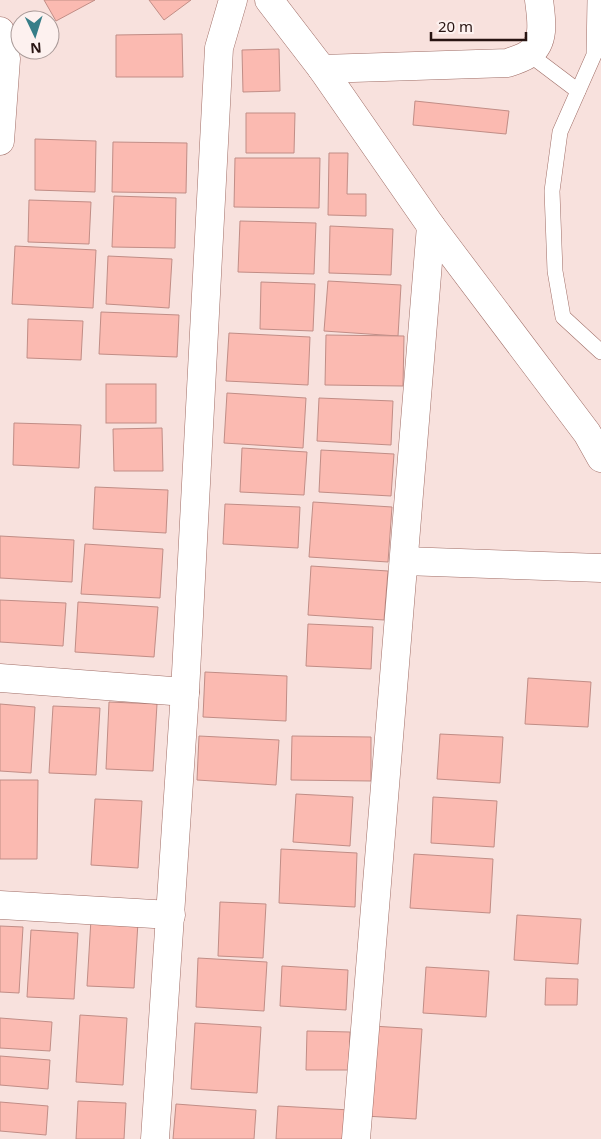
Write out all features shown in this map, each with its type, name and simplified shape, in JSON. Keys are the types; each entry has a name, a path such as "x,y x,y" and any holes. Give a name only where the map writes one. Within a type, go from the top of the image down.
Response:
{"street":[{"path":"155,1139 186,692 219,48 233,0"},
{"path":"269,0 322,69 432,226 587,433 601,458"},
{"path":"322,69 508,63 529,54 537,46 542,29 539,0"},
{"path":"0,30 6,59 0,141"},
{"path":"356,1139 432,226"},
{"path":"404,561 601,568"},
{"path":"0,678 186,692"},
{"path":"0,905 171,915"}],"lane":[{"path":"595,0 598,55 578,90 560,132 552,191 555,271 563,317 601,352"},
{"path":"529,54 578,90"}],"building":[{"path":"44,0 95,0 60,19 60,10 50,10"},
{"path":"149,0 191,0 164,20"},
{"path":"182,34 183,77 116,77 116,35"},
{"path":"279,49 280,91 243,92 242,50"},
{"path":"415,101 509,111 506,134 413,125"},
{"path":"246,113 295,113 294,153 246,153"},
{"path":"35,139 96,141 95,192 35,190"},
{"path":"113,142 187,143 186,193 112,192"},
{"path":"329,153 348,153 347,194 366,194 366,216 328,215"},
{"path":"235,158 320,158 319,208 234,207"},
{"path":"114,196 176,198 175,248 112,247"},
{"path":"29,200 91,202 89,244 28,242"},
{"path":"240,221 316,223 314,274 238,272"},
{"path":"330,226 393,229 391,275 329,273"},
{"path":"15,246 96,250 93,308 12,304"},
{"path":"108,256 172,259 169,308 106,304"},
{"path":"328,281 401,285 398,336 324,331"},
{"path":"261,282 315,284 313,331 260,329"},
{"path":"101,312 179,315 177,357 99,354"},
{"path":"28,319 83,321 81,360 27,358"},
{"path":"229,333 310,337 308,385 226,381"},
{"path":"326,335 404,336 403,386 325,385"},
{"path":"106,384 156,384 156,423 106,423"},
{"path":"227,393 306,398 303,448 224,443"},
{"path":"319,398 393,401 391,445 317,441"},
{"path":"14,423 81,425 79,468 13,465"},
{"path":"162,428 163,471 114,471 113,429"},
{"path":"242,448 307,452 304,495 240,492"},
{"path":"321,450 394,454 391,496 319,492"},
{"path":"95,487 168,490 166,533 93,529"},
{"path":"313,502 392,507 388,562 309,557"},
{"path":"225,504 300,507 298,548 223,544"},
{"path":"0,536 74,540 72,582 0,578"},
{"path":"85,544 163,549 160,598 81,594"},
{"path":"311,566 388,571 384,620 308,615"},
{"path":"0,600 66,603 63,646 0,642"},
{"path":"78,602 158,607 154,657 75,652"},
{"path":"308,624 373,627 371,669 306,666"},
{"path":"205,672 287,676 286,721 203,717"},
{"path":"528,678 591,682 588,727 525,724"},
{"path":"109,702 157,704 153,771 106,769"},
{"path":"0,704 35,707 31,773 0,771"},
{"path":"53,706 100,708 96,775 49,773"},
{"path":"440,734 503,737 500,783 437,779"},
{"path":"199,736 279,740 276,785 197,780"},
{"path":"292,736 371,737 371,781 291,780"},
{"path":"0,780 38,780 37,859 0,859"},
{"path":"296,794 353,797 350,846 293,842"},
{"path":"433,797 497,801 494,847 431,843"},
{"path":"95,799 142,801 138,868 91,865"},
{"path":"281,849 357,853 355,907 279,903"},
{"path":"414,854 493,859 490,913 410,908"},
{"path":"220,902 266,904 263,958 218,956"},
{"path":"517,915 581,919 578,964 514,960"},
{"path":"91,919 138,922 134,988 87,986"},
{"path":"0,926 23,927 19,993 0,992"},
{"path":"31,930 78,933 74,999 27,997"},
{"path":"198,958 267,962 264,1011 196,1007"},
{"path":"282,966 348,970 346,1010 280,1006"},
{"path":"426,967 489,971 486,1017 423,1013"},
{"path":"546,978 578,979 577,1005 545,1005"},
{"path":"80,1015 127,1018 123,1085 76,1082"},
{"path":"0,1018 52,1022 50,1051 0,1048"},
{"path":"195,1023 261,1027 257,1093 191,1089"},
{"path":"372,1026 422,1029 416,1119 365,1116"},
{"path":"307,1031 350,1032 349,1070 306,1070"},
{"path":"0,1056 50,1060 48,1089 0,1085"},
{"path":"78,1101 126,1103 124,1139 76,1139"},
{"path":"0,1102 48,1106 46,1135 0,1131"},
{"path":"176,1104 256,1110 254,1139 173,1139"},
{"path":"278,1106 350,1110 349,1139 276,1139"}]}
